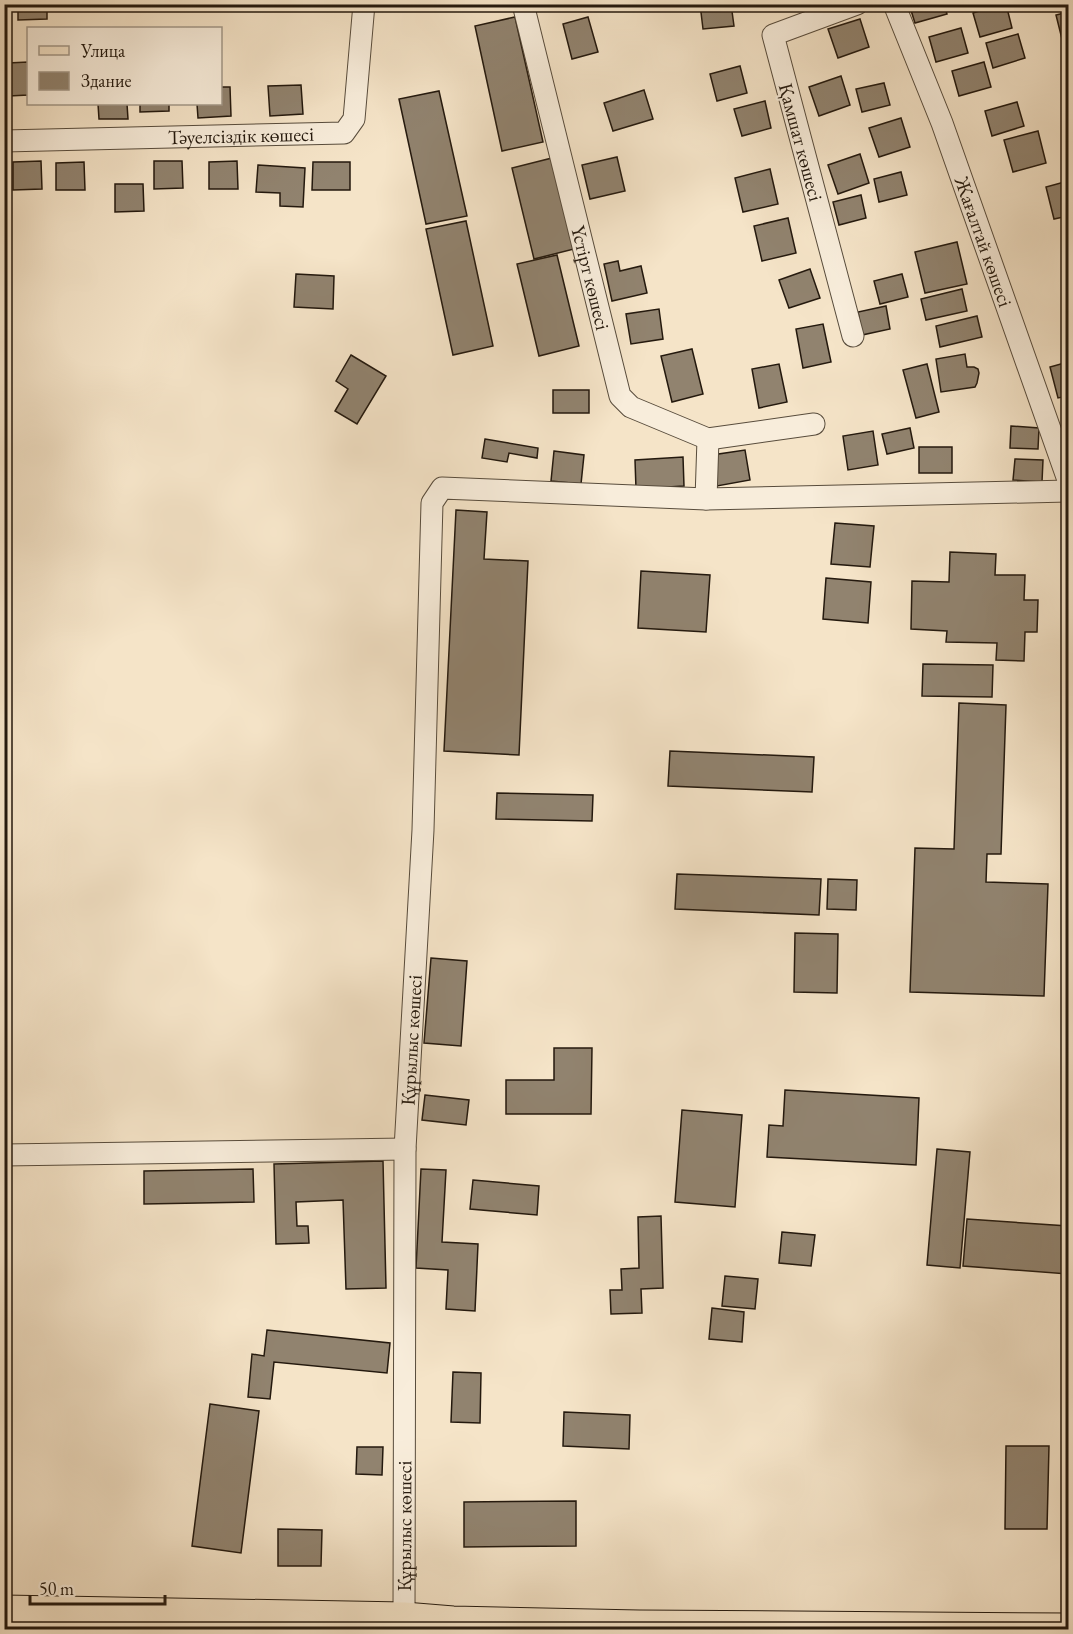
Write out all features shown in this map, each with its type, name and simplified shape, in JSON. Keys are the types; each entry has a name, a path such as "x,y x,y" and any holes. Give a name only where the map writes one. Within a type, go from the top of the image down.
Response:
{"main road":[{"path":"4,1609 209,1621 404,1616 454,1625 1068,1627"}],"street":[{"name":"Тәуелсіздік көшесі","path":"4,141 344,133 354,119 363,4"},
{"name":"Үстірт көшесі","path":"523,4 620,396 630,407 708,439"},
{"name":"Қамшат көшесі","path":"853,336 773,35 857,4"},
{"name":"Жағалтай көшесі","path":"894,4 942,123 1068,480"},
{"path":"814,424 708,439 706,499 1068,491"},
{"name":"Құрылыс көшесі","path":"404,1616 405,1149 423,831 432,503 442,488 706,499"},
{"path":"4,1155 405,1149"}],"building":[{"path":"4,4 9,4 9,21 4,21"},
{"path":"18,4 47,4 47,19 18,20"},
{"path":"81,4 105,4 105,7 81,7"},
{"path":"700,4 731,4 734,26 703,29"},
{"path":"909,4 944,4 947,14 915,23"},
{"path":"1006,4 1012,28 980,37 973,13"},
{"path":"1068,12 1068,46 1064,47 1056,15"},
{"path":"515,17 543,142 502,151 475,26"},
{"path":"588,17 598,52 572,59 563,24"},
{"path":"860,19 869,47 838,58 828,29"},
{"path":"961,28 968,53 936,62 929,37"},
{"path":"1018,34 1025,58 993,68 986,43"},
{"path":"27,62 27,95 9,96 8,63"},
{"path":"984,62 991,87 959,96 952,71"},
{"path":"740,66 747,93 717,101 710,74"},
{"path":"841,76 850,105 819,116 809,87"},
{"path":"884,83 890,105 862,112 856,89"},
{"path":"301,85 303,114 270,116 268,86"},
{"path":"222,87 230,87 231,116 198,118 197,105 222,105"},
{"path":"644,90 653,119 613,131 604,103"},
{"path":"439,91 467,216 426,224 399,99"},
{"path":"765,101 771,128 742,136 734,109"},
{"path":"1017,102 1024,126 992,136 985,111"},
{"path":"98,105 127,105 128,119 99,119"},
{"path":"140,105 169,105 169,111 140,112"},
{"path":"901,118 910,147 879,157 869,128"},
{"path":"1038,131 1046,163 1013,172 1004,140"},
{"path":"860,154 869,183 838,194 828,165"},
{"path":"617,157 625,191 590,199 582,165"},
{"path":"552,158 574,249 534,259 512,168"},
{"path":"41,161 42,189 13,190 13,162"},
{"path":"154,161 182,161 183,188 154,189"},
{"path":"237,161 238,189 209,189 209,162"},
{"path":"84,162 85,190 56,190 56,163"},
{"path":"313,162 350,162 350,190 312,190"},
{"path":"258,165 305,168 303,207 280,206 280,193 256,192"},
{"path":"770,169 778,204 743,212 735,178"},
{"path":"901,172 907,195 879,202 874,179"},
{"path":"1068,181 1068,216 1054,219 1046,187"},
{"path":"115,184 143,184 144,211 115,212"},
{"path":"861,195 866,218 839,225 833,202"},
{"path":"788,218 796,253 762,261 754,226"},
{"path":"466,221 493,346 453,355 426,229"},
{"path":"957,242 967,284 925,293 915,252"},
{"path":"557,255 579,346 539,356 517,264"},
{"path":"618,261 620,271 641,266 647,293 612,301 604,264"},
{"path":"810,269 820,298 789,308 779,280"},
{"path":"296,274 334,276 333,309 294,307"},
{"path":"902,274 908,297 880,304 874,281"},
{"path":"962,289 967,311 926,320 921,299"},
{"path":"886,306 890,329 862,335 858,312"},
{"path":"659,309 663,339 631,344 626,314"},
{"path":"977,316 982,337 940,347 936,326"},
{"path":"823,324 831,362 803,368 796,329"},
{"path":"692,349 703,394 672,402 661,356"},
{"path":"965,354 967,367 978,369 975,387 941,392 936,359"},
{"path":"351,355 386,376 357,424 335,411 348,389 336,381"},
{"path":"1068,362 1068,396 1058,398 1050,367"},
{"path":"779,364 787,402 759,408 752,369"},
{"path":"927,364 939,412 916,418 903,370"},
{"path":"553,390 589,390 589,413 553,413"},
{"path":"1011,426 1039,428 1038,449 1010,448"},
{"path":"910,428 914,448 887,454 882,434"},
{"path":"873,431 878,465 848,470 843,436"},
{"path":"485,439 538,448 537,458 509,453 507,462 482,458"},
{"path":"919,447 952,447 952,473 919,473"},
{"path":"745,450 750,480 717,486 712,455"},
{"path":"554,451 584,455 581,484 551,481"},
{"path":"683,457 684,486 636,489 635,460"},
{"path":"1015,459 1043,460 1042,482 1013,480"},
{"path":"456,510 487,512 484,559 528,561 519,755 444,751"},
{"path":"835,523 874,526 870,567 831,564"},
{"path":"950,552 996,554 995,575 1025,575 1024,600 1038,600 1037,632 1025,632 1024,661 996,660 997,643 946,642 947,631 911,629 912,581 949,582"},
{"path":"641,571 710,575 706,632 638,628"},
{"path":"826,578 871,582 868,623 823,619"},
{"path":"923,664 993,665 992,697 922,696"},
{"path":"959,703 1006,705 1001,854 987,854 986,882 1048,884 1044,996 910,992 915,848 954,849"},
{"path":"670,751 814,757 812,792 668,786"},
{"path":"497,793 593,795 592,821 496,819"},
{"path":"677,874 821,879 819,915 675,909"},
{"path":"828,879 857,880 856,910 827,909"},
{"path":"795,933 838,934 837,993 794,992"},
{"path":"431,958 467,961 461,1046 424,1043"},
{"path":"554,1048 592,1048 591,1114 506,1114 506,1080 554,1080"},
{"path":"785,1090 919,1098 916,1165 767,1157 769,1125 783,1126"},
{"path":"425,1095 469,1100 466,1125 422,1120"},
{"path":"682,1110 742,1115 735,1207 675,1202"},
{"path":"937,1149 970,1152 960,1268 927,1265"},
{"path":"383,1161 386,1288 346,1289 343,1200 296,1202 297,1226 308,1226 309,1243 276,1244 274,1164"},
{"path":"253,1169 254,1202 144,1204 144,1171"},
{"path":"421,1169 446,1170 442,1242 478,1244 475,1311 446,1309 448,1270 416,1268"},
{"path":"473,1180 539,1186 537,1215 470,1209"},
{"path":"661,1216 663,1288 641,1289 642,1313 611,1314 610,1290 622,1290 621,1269 639,1268 638,1217"},
{"path":"967,1219 1068,1226 1068,1274 963,1266"},
{"path":"782,1232 815,1235 811,1266 779,1263"},
{"path":"725,1276 758,1279 755,1309 722,1306"},
{"path":"712,1308 744,1312 742,1342 709,1339"},
{"path":"267,1330 390,1343 387,1373 274,1362 270,1399 248,1397 252,1354 264,1356"},
{"path":"453,1372 481,1373 480,1423 451,1422"},
{"path":"210,1404 259,1411 241,1553 192,1546"},
{"path":"564,1412 630,1415 629,1449 563,1446"},
{"path":"1006,1446 1049,1446 1047,1529 1005,1529"},
{"path":"357,1447 383,1447 382,1475 356,1474"},
{"path":"576,1501 576,1546 464,1547 464,1502"},
{"path":"278,1529 322,1530 321,1566 278,1566"}]}
